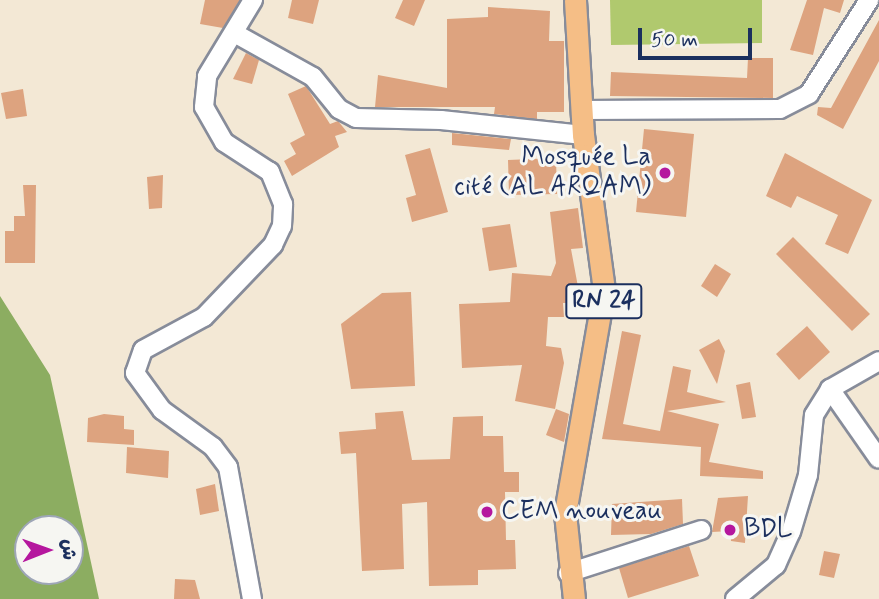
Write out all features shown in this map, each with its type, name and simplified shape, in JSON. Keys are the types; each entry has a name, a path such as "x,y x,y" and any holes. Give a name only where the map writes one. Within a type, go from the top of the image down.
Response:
{"main road":[{"name":"RN 24","path":"574,599 568,573 570,464 601,333 604,290 583,135 575,0"}],"street":[{"path":"252,599 228,467 213,447 162,410 135,373 143,350 204,317 273,245 282,226 283,204 271,173 224,142 204,107 207,76 236,34 253,0"},
{"path":"582,110 780,109 809,94 869,0"},
{"path":"236,34 313,77 338,109 356,118 442,120 583,135"},
{"path":"735,599 776,565 791,533 808,475 814,415 830,389 879,361"},
{"path":"830,389 879,458"},
{"path":"568,573 701,530"}],"green space":[{"path":"610,0 762,0 762,43 611,45"},
{"path":"0,296 50,375 81,515 14,515 14,585 84,585 84,530 99,599 0,599"}],"building":[{"path":"205,0 240,0 223,28 200,24"},
{"path":"292,0 319,0 313,24 288,18"},
{"path":"403,0 425,0 414,26 395,18"},
{"path":"807,0 844,0 840,13 824,8 813,55 790,50"},
{"path":"488,7 550,11 549,41 564,41 564,112 537,112 537,119 494,114 495,107 375,107 378,75 447,88 447,19 488,17"},
{"path":"879,20 879,61 843,129 817,115 818,107 831,108"},
{"path":"246,53 259,60 252,84 233,79"},
{"path":"748,58 773,58 773,98 610,96 611,72 747,78"},
{"path":"306,86 330,124 338,121 347,132 335,136 339,147 292,176 284,161 296,154 290,143 305,135 288,94"},
{"path":"23,89 27,116 6,119 1,93"},
{"name":"Mosquée La cité (AL ARQAM)","path":"644,129 694,134 686,217 636,212"},
{"path":"452,133 511,139 509,150 452,145"},
{"path":"430,148 448,212 412,222 406,198 416,195 405,155"},
{"path":"785,153 872,200 848,254 825,244 838,215 797,196 791,208 766,196"},
{"path":"556,158 557,194 509,195 508,160"},
{"path":"163,175 162,208 149,209 147,177"},
{"path":"23,185 36,185 35,263 5,263 5,231 14,231 14,216 25,216"},
{"path":"578,208 583,248 571,249 581,303 563,303 564,317 548,317 546,346 561,348 564,363 555,409 515,401 522,365 462,368 459,304 510,302 512,273 551,276 556,263 550,212"},
{"path":"510,224 517,267 489,271 482,228"},
{"path":"793,237 870,314 852,331 776,254"},
{"path":"715,264 731,274 717,297 701,286"},
{"path":"411,292 415,386 351,389 341,324 382,293"},
{"path":"807,326 830,352 799,380 776,354"},
{"path":"622,331 641,335 623,424 660,431 673,366 691,370 687,392 726,402 667,411 719,424 709,462 763,471 763,479 700,476 701,447 602,439"},
{"path":"719,339 725,351 717,384 699,350"},
{"path":"750,382 756,417 742,419 736,385"},
{"path":"556,409 569,414 564,442 546,435"},
{"path":"403,411 412,460 450,459 453,417 483,416 483,436 503,436 504,472 519,472 519,492 505,492 506,540 515,540 516,569 478,570 478,585 429,586 427,502 402,504 404,569 362,571 356,453 341,454 339,432 376,429 375,413"},
{"path":"104,414 124,416 124,429 134,430 134,445 87,442 88,418"},
{"path":"127,447 169,451 168,478 126,473"},
{"path":"215,484 219,511 200,515 196,489"},
{"path":"748,496 745,543 731,541 730,531 712,532 718,498"},
{"path":"682,499 683,524 651,534 611,535 612,504"},
{"path":"689,546 699,576 628,598 619,568"},
{"path":"824,551 840,554 834,578 819,575"},
{"path":"175,579 195,580 200,599 174,599"}],"place":[{"name":"Mosquée La cité (AL ARQAM)","path":"665,173"},
{"name":"CEM nouveau","path":"487,512"},
{"name":"BDL","path":"730,530"}]}
